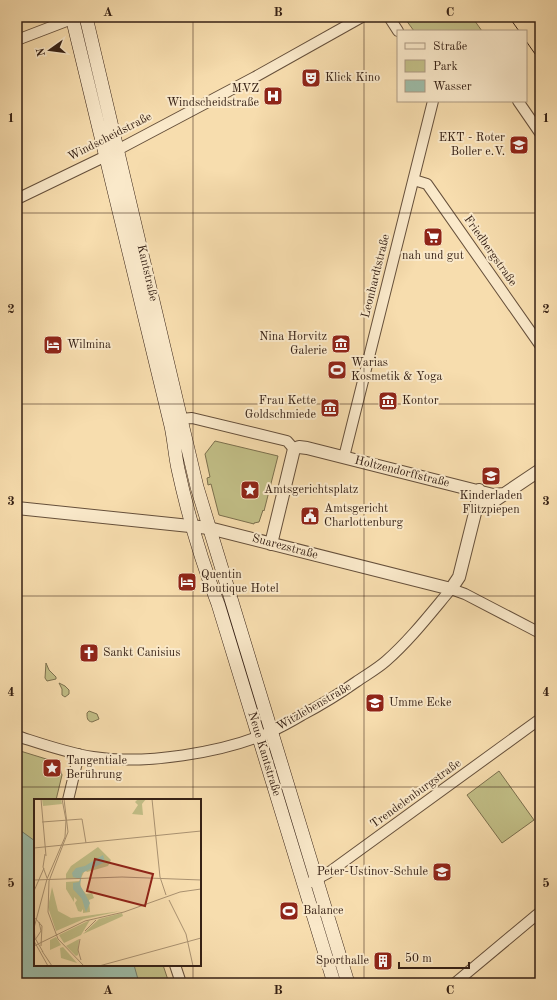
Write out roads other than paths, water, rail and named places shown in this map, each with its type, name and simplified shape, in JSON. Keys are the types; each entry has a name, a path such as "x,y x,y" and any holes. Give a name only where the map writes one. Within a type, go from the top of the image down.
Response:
{"main road":[{"name":"Kantstraße","path":"74,17 171,426 178,467 192,526"},
{"name":"Kantstraße","path":"86,17 197,487 209,528"},
{"name":"Neue Kantstraße","path":"192,526 218,604 334,983"},
{"name":"Neue Kantstraße","path":"209,528 348,983"}],"street":[{"path":"17,40 74,17"},
{"name":"Windscheidstraße","path":"17,199 106,156 362,17"},
{"path":"389,17 397,30"},
{"name":"Leonhardtstraße","path":"344,457 433,102"},
{"path":"519,102 540,133"},
{"name":"Friedbergstraße","path":"414,180 427,184 540,345"},
{"name":"Holtzendorffstraße","path":"181,419 192,418 287,441 297,448 307,448 479,490 493,495 504,494"},
{"path":"271,544 297,448"},
{"path":"476,509 491,503 540,470"},
{"name":"Witzlebenstraße","path":"17,736 79,754 112,759 142,759 178,756 218,748 259,737 271,732 337,695 385,662 417,630 459,577 476,509 479,490"},
{"name":"Suarezstraße","path":"17,508 209,528 451,589 465,594 540,633"},
{"name":"Trendelenburgstraße","path":"304,885 328,873 540,719"},
{"path":"68,799 79,754"},
{"path":"455,983 540,912"},
{"path":"175,966 181,983"}],"water":[{"path":"17,828 34,840 34,966 134,966 139,983 17,983"}],"tram line":[{"path":"509,17 518,30"},
{"path":"527,42 540,61"}],"place":[{"name":"Klick Kino","path":"311,78"},
{"name":"MVZ Windscheidstraße","path":"273,96"},
{"name":"EKT - Roter Boller e.V.","path":"519,145"},
{"name":"nah und gut","path":"433,237"},
{"name":"Nina Horvitz Galerie","path":"341,344"},
{"name":"Wilmina","path":"53,345"},
{"name":"Warias Kosmetik & Yoga","path":"337,370"},
{"name":"Kontor","path":"388,401"},
{"name":"Frau Kette Goldschmiede","path":"330,408"},
{"name":"Kinderladen Flitzpiepen","path":"491,476"},
{"name":"Amtsgerichtsplatz","path":"250,490"},
{"name":"Amtsgericht Charlottenburg","path":"310,516"},
{"name":"Quentin Boutique Hotel","path":"187,582"},
{"name":"Sankt Canisius","path":"89,653"},
{"name":"Umme Ecke","path":"375,703"},
{"name":"Tangentiale Berührung","path":"52,768"},
{"name":"Peter-Ustinov-Schule","path":"442,872"},
{"name":"Balance","path":"289,911"},
{"name":"Sporthalle","path":"383,961"}]}
